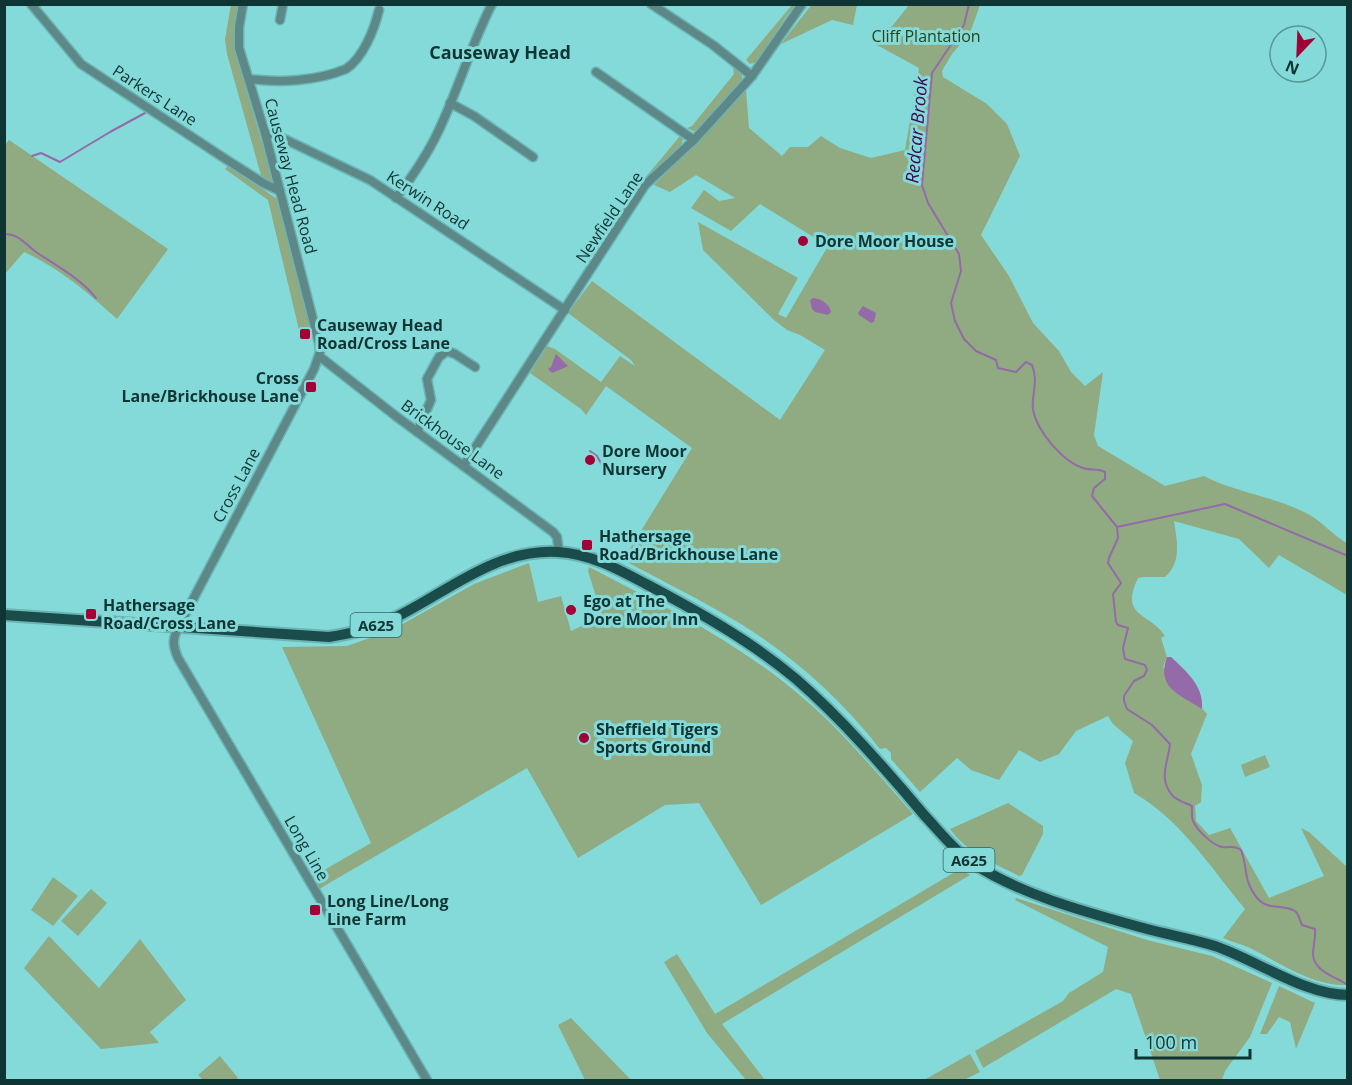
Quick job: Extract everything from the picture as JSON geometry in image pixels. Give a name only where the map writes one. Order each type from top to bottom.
[{"type":"main road","name":"A625","points":[[4,615],[309,637],[345,635],[387,621],[465,577],[497,563],[528,554],[559,552],[585,555],[612,566],[703,616],[779,666],[809,691],[863,744],[956,850],[984,870],[1013,884],[1089,912],[1216,947],[1312,988],[1347,995]]},
{"type":"street","name":"Parkers Lane","points":[[31,4],[81,64],[234,165],[271,188],[280,191]]},
{"type":"street","name":"Causeway Head Road","points":[[243,4],[238,39],[265,133],[319,343],[319,356]]},
{"type":"street","points":[[280,20],[283,4]]},
{"type":"street","points":[[396,198],[430,148],[492,4]]},
{"type":"street","points":[[651,4],[713,45],[752,76]]},
{"type":"street","name":"Newfield Lane","points":[[464,465],[645,185],[694,140],[752,76],[802,4]]},
{"type":"street","points":[[249,79],[295,80],[346,69],[352,64],[372,34],[379,10]]},
{"type":"street","points":[[596,72],[694,140]]},
{"type":"street","points":[[450,103],[474,116],[533,158]]},
{"type":"street","name":"Kerwin Road","points":[[265,133],[276,135],[348,168],[565,310]]},
{"type":"street","points":[[417,432],[431,400],[427,379],[439,357],[447,351],[475,367]]},
{"type":"street","name":"Brickhouse Lane","points":[[319,356],[417,432],[553,532],[557,537],[559,552]]},
{"type":"street","name":"Cross Lane","points":[[178,628],[319,356]]},
{"type":"street","name":"Long Line","points":[[178,628],[173,642],[178,658],[427,1080]]},
{"type":"green space","points":[[812,4],[857,5],[853,25],[832,20],[781,44]]},
{"type":"green space","points":[[231,5],[239,5],[236,55],[274,183],[272,184],[262,179],[227,54],[225,39]]},
{"type":"green space","points":[[792,5],[796,5],[757,62],[750,64],[746,60]]},
{"type":"green space","name":"Cliff Plantation","points":[[909,5],[980,5],[970,33],[952,54],[942,71],[943,77],[987,104],[1007,124],[1020,156],[981,235],[1009,276],[1033,323],[1059,351],[1071,372],[1085,386],[1103,372],[1094,435],[1098,446],[1165,486],[1204,476],[1230,487],[1282,503],[1311,516],[1347,543],[1347,595],[1279,555],[1269,568],[1239,539],[1174,521],[1177,551],[1174,565],[1165,577],[1138,578],[1132,601],[1134,608],[1159,628],[1165,636],[1161,638],[1167,657],[1163,667],[1207,714],[1191,754],[1202,785],[1201,802],[1195,806],[1196,821],[1209,835],[1230,828],[1269,898],[1324,876],[1301,828],[1309,832],[1347,867],[1347,985],[1335,985],[1310,978],[1250,948],[1223,938],[1245,909],[1181,831],[1151,804],[1134,793],[1125,763],[1133,741],[1113,724],[1108,716],[1076,731],[1059,754],[1040,762],[1019,750],[999,780],[971,770],[957,758],[920,792],[891,759],[891,753],[886,748],[880,749],[846,710],[789,657],[724,614],[623,560],[692,448],[606,386],[586,415],[581,409],[530,373],[547,346],[555,349],[601,382],[620,356],[635,366],[631,360],[568,313],[592,281],[780,420],[825,350],[787,330],[774,320],[703,250],[698,222],[798,278],[778,314],[786,318],[828,246],[760,204],[731,231],[691,208],[704,190],[719,201],[735,198],[696,175],[670,192],[654,185],[746,90],[749,128],[782,156],[790,147],[808,147],[821,136],[840,148],[871,158],[905,150],[919,68],[877,45]]},
{"type":"green space","points":[[733,67],[742,75],[742,79],[699,129],[693,131],[687,128],[692,126],[734,74]]},
{"type":"green space","points":[[680,136],[683,139],[681,146],[645,178]]},
{"type":"green space","points":[[9,140],[168,249],[117,319],[73,282],[24,252],[5,274],[4,146]]},
{"type":"green space","points":[[229,165],[277,199],[280,205],[311,331],[300,334],[268,200],[225,169]]},
{"type":"green space","name":"Sheffield Tigers Sports Ground","points":[[529,563],[538,602],[561,596],[571,631],[602,616],[588,571],[589,567],[722,639],[772,673],[812,706],[857,750],[913,814],[761,905],[699,803],[665,805],[578,858],[527,768],[319,889],[312,877],[371,843],[282,647],[347,646],[392,630],[474,584]]},
{"type":"green space","points":[[1265,755],[1270,767],[1245,777],[1241,765]]},
{"type":"green space","points":[[1008,803],[1043,826],[1043,834],[1022,875],[1019,876],[964,845],[950,829]]},
{"type":"green space","points":[[960,869],[970,875],[722,1024],[765,1080],[746,1080],[707,1033],[664,962],[677,954],[715,1014]]},
{"type":"green space","points":[[53,877],[78,896],[53,926],[31,910]]},
{"type":"green space","points":[[91,889],[107,903],[78,936],[61,921]]},
{"type":"green space","points":[[1016,898],[1147,940],[1212,956],[1272,983],[1250,1037],[1225,1071],[1222,1080],[1160,1080],[1131,994],[1116,989],[983,1068],[975,1051],[1063,1001],[1069,993],[1103,972],[1108,947],[1015,900]]},
{"type":"green space","points":[[49,936],[99,988],[140,939],[186,1000],[150,1032],[159,1043],[101,1049],[24,968]]},
{"type":"green space","points":[[1279,986],[1315,1003],[1296,1049],[1290,1022],[1279,1017],[1267,1034],[1260,1034]]},
{"type":"green space","points":[[571,1018],[631,1080],[585,1080],[558,1025]]},
{"type":"green space","points":[[970,1054],[980,1072],[964,1080],[924,1080]]},
{"type":"green space","points":[[220,1056],[238,1078],[235,1080],[203,1080],[198,1075]]},
{"type":"shaded area","points":[[813,298],[824,302],[831,312],[828,315],[815,312],[810,300]]},
{"type":"shaded area","points":[[863,306],[876,313],[874,322],[871,323],[859,315]]},
{"type":"shaded area","points":[[556,354],[568,366],[552,373],[548,369]]},
{"type":"shaded area","points":[[1167,657],[1171,657],[1193,680],[1200,693],[1202,709],[1178,694],[1167,683],[1164,668]]},
{"type":"waterway","name":"Redcar Brook","points":[[969,4],[964,25],[932,73],[922,185],[928,203],[959,254],[961,271],[951,303],[955,321],[964,339],[976,351],[996,360],[998,368],[1016,372],[1026,362],[1032,365],[1035,377],[1033,410],[1045,436],[1059,453],[1075,465],[1105,472],[1105,479],[1094,488],[1092,496],[1117,527],[1118,538],[1108,563],[1121,583],[1113,594],[1116,622],[1128,628],[1123,648],[1125,659],[1145,665],[1147,670],[1144,676],[1134,681],[1124,696],[1124,701],[1127,709],[1152,725],[1170,744],[1165,771],[1169,791],[1174,797],[1192,806],[1193,821],[1209,840],[1218,846],[1241,850],[1248,880],[1257,898],[1267,905],[1292,909],[1297,913],[1302,925],[1315,929],[1314,960],[1326,973],[1348,985]]},
{"type":"waterway","points":[[32,156],[41,153],[60,162],[145,113]]},
{"type":"waterway","points":[[4,234],[14,235],[22,240],[76,279],[96,298]]},
{"type":"waterway","points":[[590,451],[597,456],[602,465]]},
{"type":"waterway","points":[[1117,527],[1225,504],[1348,556]]},
{"type":"place","name":"Dore Moor House","points":[[803,241]]},
{"type":"place","name":"Causeway Head Road/Cross Lane","points":[[305,334]]},
{"type":"place","name":"Cross Lane/Brickhouse Lane","points":[[311,387]]},
{"type":"place","name":"Dore Moor Nursery","points":[[590,460]]},
{"type":"place","name":"Hathersage Road/Brickhouse Lane","points":[[587,545]]},
{"type":"place","name":"Ego at The Dore Moor Inn","points":[[571,610]]},
{"type":"place","name":"Hathersage Road/Cross Lane","points":[[91,614]]},
{"type":"place","name":"Sheffield Tigers Sports Ground","points":[[584,738]]},
{"type":"place","name":"Long Line/Long Line Farm","points":[[315,910]]},
{"type":"district","name":"Causeway Head","points":[[500,52]]}]
